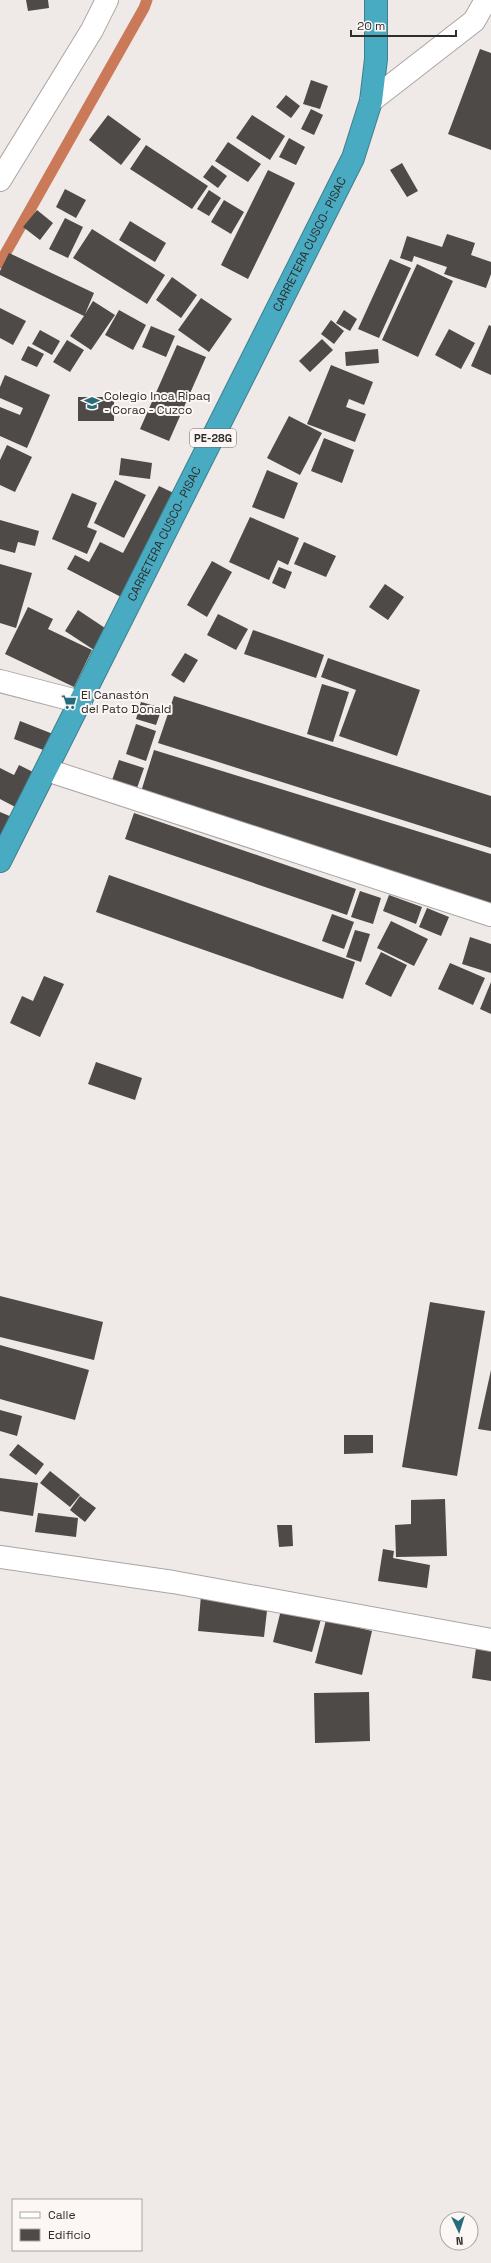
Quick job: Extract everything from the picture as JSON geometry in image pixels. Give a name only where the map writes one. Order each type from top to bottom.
[{"type":"highway","name":"CARRETERA CUSCO- PISAC","points":[[0,861],[354,158],[371,101],[376,59],[376,0]]},
{"type":"street","points":[[0,180],[92,30],[107,0]]},
{"type":"street","points":[[371,101],[474,21],[486,0]]},
{"type":"street","points":[[0,681],[81,702]]},
{"type":"street","points":[[46,770],[491,915]]},
{"type":"street","points":[[0,1557],[173,1582],[491,1640]]},
{"type":"building","points":[[26,0],[48,0],[49,8],[28,11]]},
{"type":"building","points":[[480,49],[491,53],[491,150],[448,134]]},
{"type":"building","points":[[311,80],[328,86],[320,109],[303,104]]},
{"type":"building","points":[[286,95],[300,106],[291,118],[276,107]]},
{"type":"building","points":[[311,109],[323,115],[314,135],[301,129]]},
{"type":"building","points":[[108,115],[141,139],[121,165],[89,140]]},
{"type":"building","points":[[252,115],[285,136],[270,160],[236,138]]},
{"type":"building","points":[[289,138],[305,147],[296,165],[279,157]]},
{"type":"building","points":[[228,142],[261,164],[248,182],[215,161]]},
{"type":"building","points":[[146,145],[208,186],[192,209],[130,169]]},
{"type":"building","points":[[402,163],[418,191],[407,197],[390,170]]},
{"type":"building","points":[[212,165],[227,176],[218,188],[203,177]]},
{"type":"building","points":[[268,170],[295,183],[248,279],[221,265]]},
{"type":"building","points":[[65,189],[86,200],[76,218],[56,207]]},
{"type":"building","points":[[209,190],[221,198],[209,216],[197,209]]},
{"type":"building","points":[[224,200],[244,212],[231,234],[211,222]]},
{"type":"building","points":[[37,210],[53,223],[40,240],[23,227]]},
{"type":"building","points":[[65,218],[83,227],[68,258],[49,249]]},
{"type":"building","points":[[130,221],[166,243],[155,262],[119,240]]},
{"type":"building","points":[[92,229],[165,275],[147,304],[73,258]]},
{"type":"building","points":[[447,234],[475,243],[471,255],[491,262],[491,274],[486,288],[444,274],[447,267],[414,256],[412,262],[400,258],[407,236],[442,247]]},
{"type":"building","points":[[9,253],[94,293],[85,314],[93,301],[115,315],[91,350],[70,336],[84,316],[0,275],[0,271]]},
{"type":"building","points":[[390,259],[411,268],[379,338],[358,329]]},
{"type":"building","points":[[417,264],[453,281],[418,357],[382,340]]},
{"type":"building","points":[[172,277],[197,295],[181,318],[156,300]]},
{"type":"building","points":[[201,298],[232,319],[209,352],[178,330]]},
{"type":"building","points":[[0,308],[26,321],[13,345],[0,338]]},
{"type":"building","points":[[119,310],[146,325],[133,350],[105,335]]},
{"type":"building","points":[[344,310],[357,319],[350,331],[336,323]]},
{"type":"building","points":[[331,320],[344,331],[334,344],[321,334]]},
{"type":"building","points":[[489,325],[491,326],[491,375],[471,366]]},
{"type":"building","points":[[151,326],[175,336],[166,357],[142,347]]},
{"type":"building","points":[[449,329],[475,343],[461,369],[435,355]]},
{"type":"building","points":[[40,330],[60,341],[52,355],[32,344]]},
{"type":"building","points":[[322,339],[333,350],[310,372],[299,361]]},
{"type":"building","points":[[67,340],[84,350],[70,372],[53,362]]},
{"type":"building","points":[[177,345],[206,357],[169,441],[140,429]]},
{"type":"building","points":[[28,346],[44,354],[37,367],[21,360]]},
{"type":"building","points":[[378,349],[379,363],[346,366],[345,352]]},
{"type":"building","points":[[331,365],[373,382],[364,405],[349,399],[346,407],[366,414],[355,442],[307,424]]},
{"type":"building","points":[[5,375],[50,395],[27,448],[0,436],[0,407],[20,415],[23,408],[0,398],[0,387]]},
{"type":"building","points":[[78,397],[114,397],[114,421],[78,421]]},
{"type":"building","points":[[289,416],[322,433],[300,475],[267,458]]},
{"type":"building","points":[[324,438],[354,450],[342,483],[311,471]]},
{"type":"building","points":[[7,445],[32,457],[15,492],[0,485],[0,460]]},
{"type":"building","points":[[121,458],[152,463],[150,479],[119,475]]},
{"type":"building","points":[[267,470],[298,483],[284,519],[252,507]]},
{"type":"building","points":[[115,480],[146,495],[124,538],[94,523]]},
{"type":"building","points":[[159,486],[180,496],[125,599],[67,569],[75,555],[89,562],[100,542],[123,553]]},
{"type":"building","points":[[72,493],[97,503],[87,527],[97,531],[87,554],[52,539]]},
{"type":"building","points":[[250,517],[299,538],[288,565],[278,560],[269,580],[229,562]]},
{"type":"building","points":[[0,520],[39,531],[35,546],[18,542],[15,553],[0,549]]},
{"type":"building","points":[[304,542],[336,556],[326,577],[294,564]]},
{"type":"building","points":[[212,561],[232,572],[207,617],[187,605]]},
{"type":"building","points":[[0,564],[32,573],[16,628],[0,623]]},
{"type":"building","points":[[279,567],[292,572],[285,589],[272,583]]},
{"type":"building","points":[[385,584],[404,597],[388,620],[369,607]]},
{"type":"building","points":[[28,607],[53,619],[48,629],[92,650],[74,687],[5,654]]},
{"type":"building","points":[[78,610],[108,630],[94,650],[65,631]]},
{"type":"building","points":[[218,614],[248,629],[236,650],[207,635]]},
{"type":"building","points":[[253,630],[324,655],[316,678],[244,654]]},
{"type":"building","points":[[185,653],[198,660],[184,683],[171,675]]},
{"type":"building","points":[[328,658],[420,690],[397,756],[339,736],[356,690],[321,677]]},
{"type":"building","points":[[322,684],[349,692],[333,742],[307,734]]},
{"type":"building","points":[[174,696],[491,796],[491,848],[158,743]]},
{"type":"building","points":[[141,702],[162,708],[156,725],[136,719]]},
{"type":"building","points":[[20,721],[53,734],[46,751],[14,739]]},
{"type":"building","points":[[136,724],[156,731],[146,761],[126,754]]},
{"type":"building","points":[[154,750],[491,854],[491,903],[140,795]]},
{"type":"building","points":[[119,760],[144,768],[135,794],[110,786]]},
{"type":"building","points":[[19,765],[41,776],[23,811],[0,799],[0,768],[14,775]]},
{"type":"building","points":[[0,812],[12,817],[0,842]]},
{"type":"building","points":[[134,813],[356,889],[347,915],[125,839]]},
{"type":"building","points":[[109,875],[355,962],[343,999],[96,912]]},
{"type":"building","points":[[360,891],[381,898],[373,924],[351,917]]},
{"type":"building","points":[[389,895],[422,907],[416,924],[383,911]]},
{"type":"building","points":[[427,908],[449,917],[441,936],[419,927]]},
{"type":"building","points":[[332,914],[354,922],[344,949],[322,941]]},
{"type":"building","points":[[391,921],[428,939],[414,966],[377,948]]},
{"type":"building","points":[[355,930],[370,934],[361,962],[346,957]]},
{"type":"building","points":[[470,937],[491,944],[491,973],[462,964]]},
{"type":"building","points":[[381,952],[407,965],[391,997],[365,984]]},
{"type":"building","points":[[450,963],[485,978],[473,1005],[438,989]]},
{"type":"building","points":[[44,976],[64,984],[40,1037],[10,1023],[22,996],[33,1001]]},
{"type":"building","points":[[491,982],[491,1014],[480,1009]]},
{"type":"building","points":[[96,1062],[142,1078],[135,1100],[88,1084]]},
{"type":"building","points":[[0,1296],[103,1322],[94,1360],[0,1337]]},
{"type":"building","points":[[430,1302],[485,1311],[457,1476],[402,1467]]},
{"type":"building","points":[[0,1345],[89,1370],[75,1420],[0,1399]]},
{"type":"building","points":[[491,1370],[491,1431],[478,1429]]},
{"type":"building","points":[[0,1410],[22,1416],[17,1436],[0,1431]]},
{"type":"building","points":[[344,1435],[373,1435],[373,1453],[344,1454]]},
{"type":"building","points":[[18,1444],[44,1464],[36,1475],[9,1455]]},
{"type":"building","points":[[50,1471],[80,1495],[70,1507],[40,1483]]},
{"type":"building","points":[[0,1478],[38,1483],[33,1516],[0,1511]]},
{"type":"building","points":[[80,1496],[96,1508],[85,1522],[70,1510]]},
{"type":"building","points":[[445,1499],[447,1556],[396,1557],[395,1525],[411,1524],[411,1500]]},
{"type":"building","points":[[38,1513],[78,1518],[76,1537],[35,1532]]},
{"type":"building","points":[[277,1525],[292,1525],[293,1546],[279,1547]]},
{"type":"building","points":[[383,1549],[394,1551],[393,1558],[430,1565],[427,1588],[378,1581]]},
{"type":"building","points":[[201,1595],[268,1602],[264,1637],[198,1631]]},
{"type":"building","points":[[281,1610],[321,1619],[312,1652],[273,1642]]},
{"type":"building","points":[[326,1620],[372,1631],[362,1675],[315,1663]]},
{"type":"building","points":[[476,1648],[491,1650],[491,1681],[472,1678]]},
{"type":"building","points":[[369,1692],[370,1741],[315,1743],[314,1693]]},
{"type":"waterway","points":[[0,263],[144,8],[147,0]]},
{"type":"place","name":"Colegio Inca Ripaq - Corao - Cuzco","points":[[92,403]]},
{"type":"place","name":"El Canastón del Pato Donald","points":[[69,702]]}]
